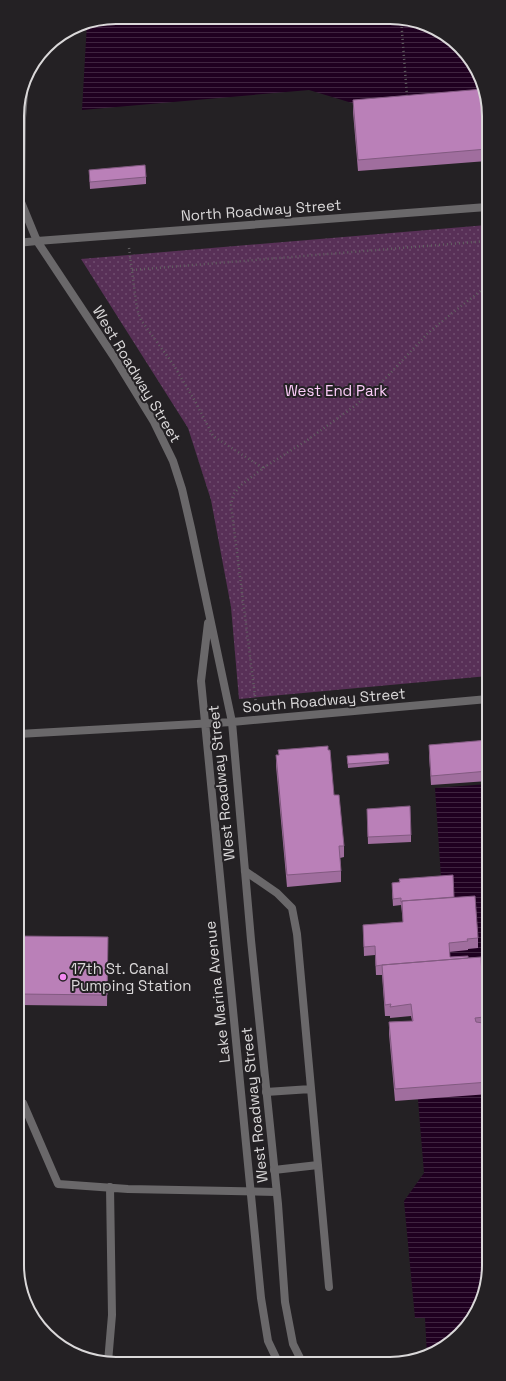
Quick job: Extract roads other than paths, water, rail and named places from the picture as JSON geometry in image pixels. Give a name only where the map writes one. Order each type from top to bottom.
[{"type":"street","name":"North Roadway Street","points":[[24,242],[482,207]]},
{"type":"street","name":"West Roadway Street","points":[[24,209],[37,240],[154,422],[173,461],[182,489],[232,722],[285,1302],[293,1344],[300,1357]]},
{"type":"street","name":"Lake Marina Avenue","points":[[209,617],[201,681],[261,1298],[268,1341],[276,1357]]},
{"type":"street","name":"South Roadway Street","points":[[24,734],[232,722],[482,700]]},
{"type":"street","points":[[245,871],[277,893],[292,908],[297,934],[329,1287]]},
{"type":"street","points":[[266,1092],[311,1089]]},
{"type":"street","points":[[24,1104],[58,1184],[251,1193],[276,1192]]},
{"type":"street","points":[[274,1170],[318,1165]]},
{"type":"street","points":[[108,1357],[112,1316],[110,1187]]},
{"type":"place","name":"17th St. Canal Pumping Station","points":[[63,977]]},
{"type":"park label","name":"West End Park","points":[[336,390]]}]
